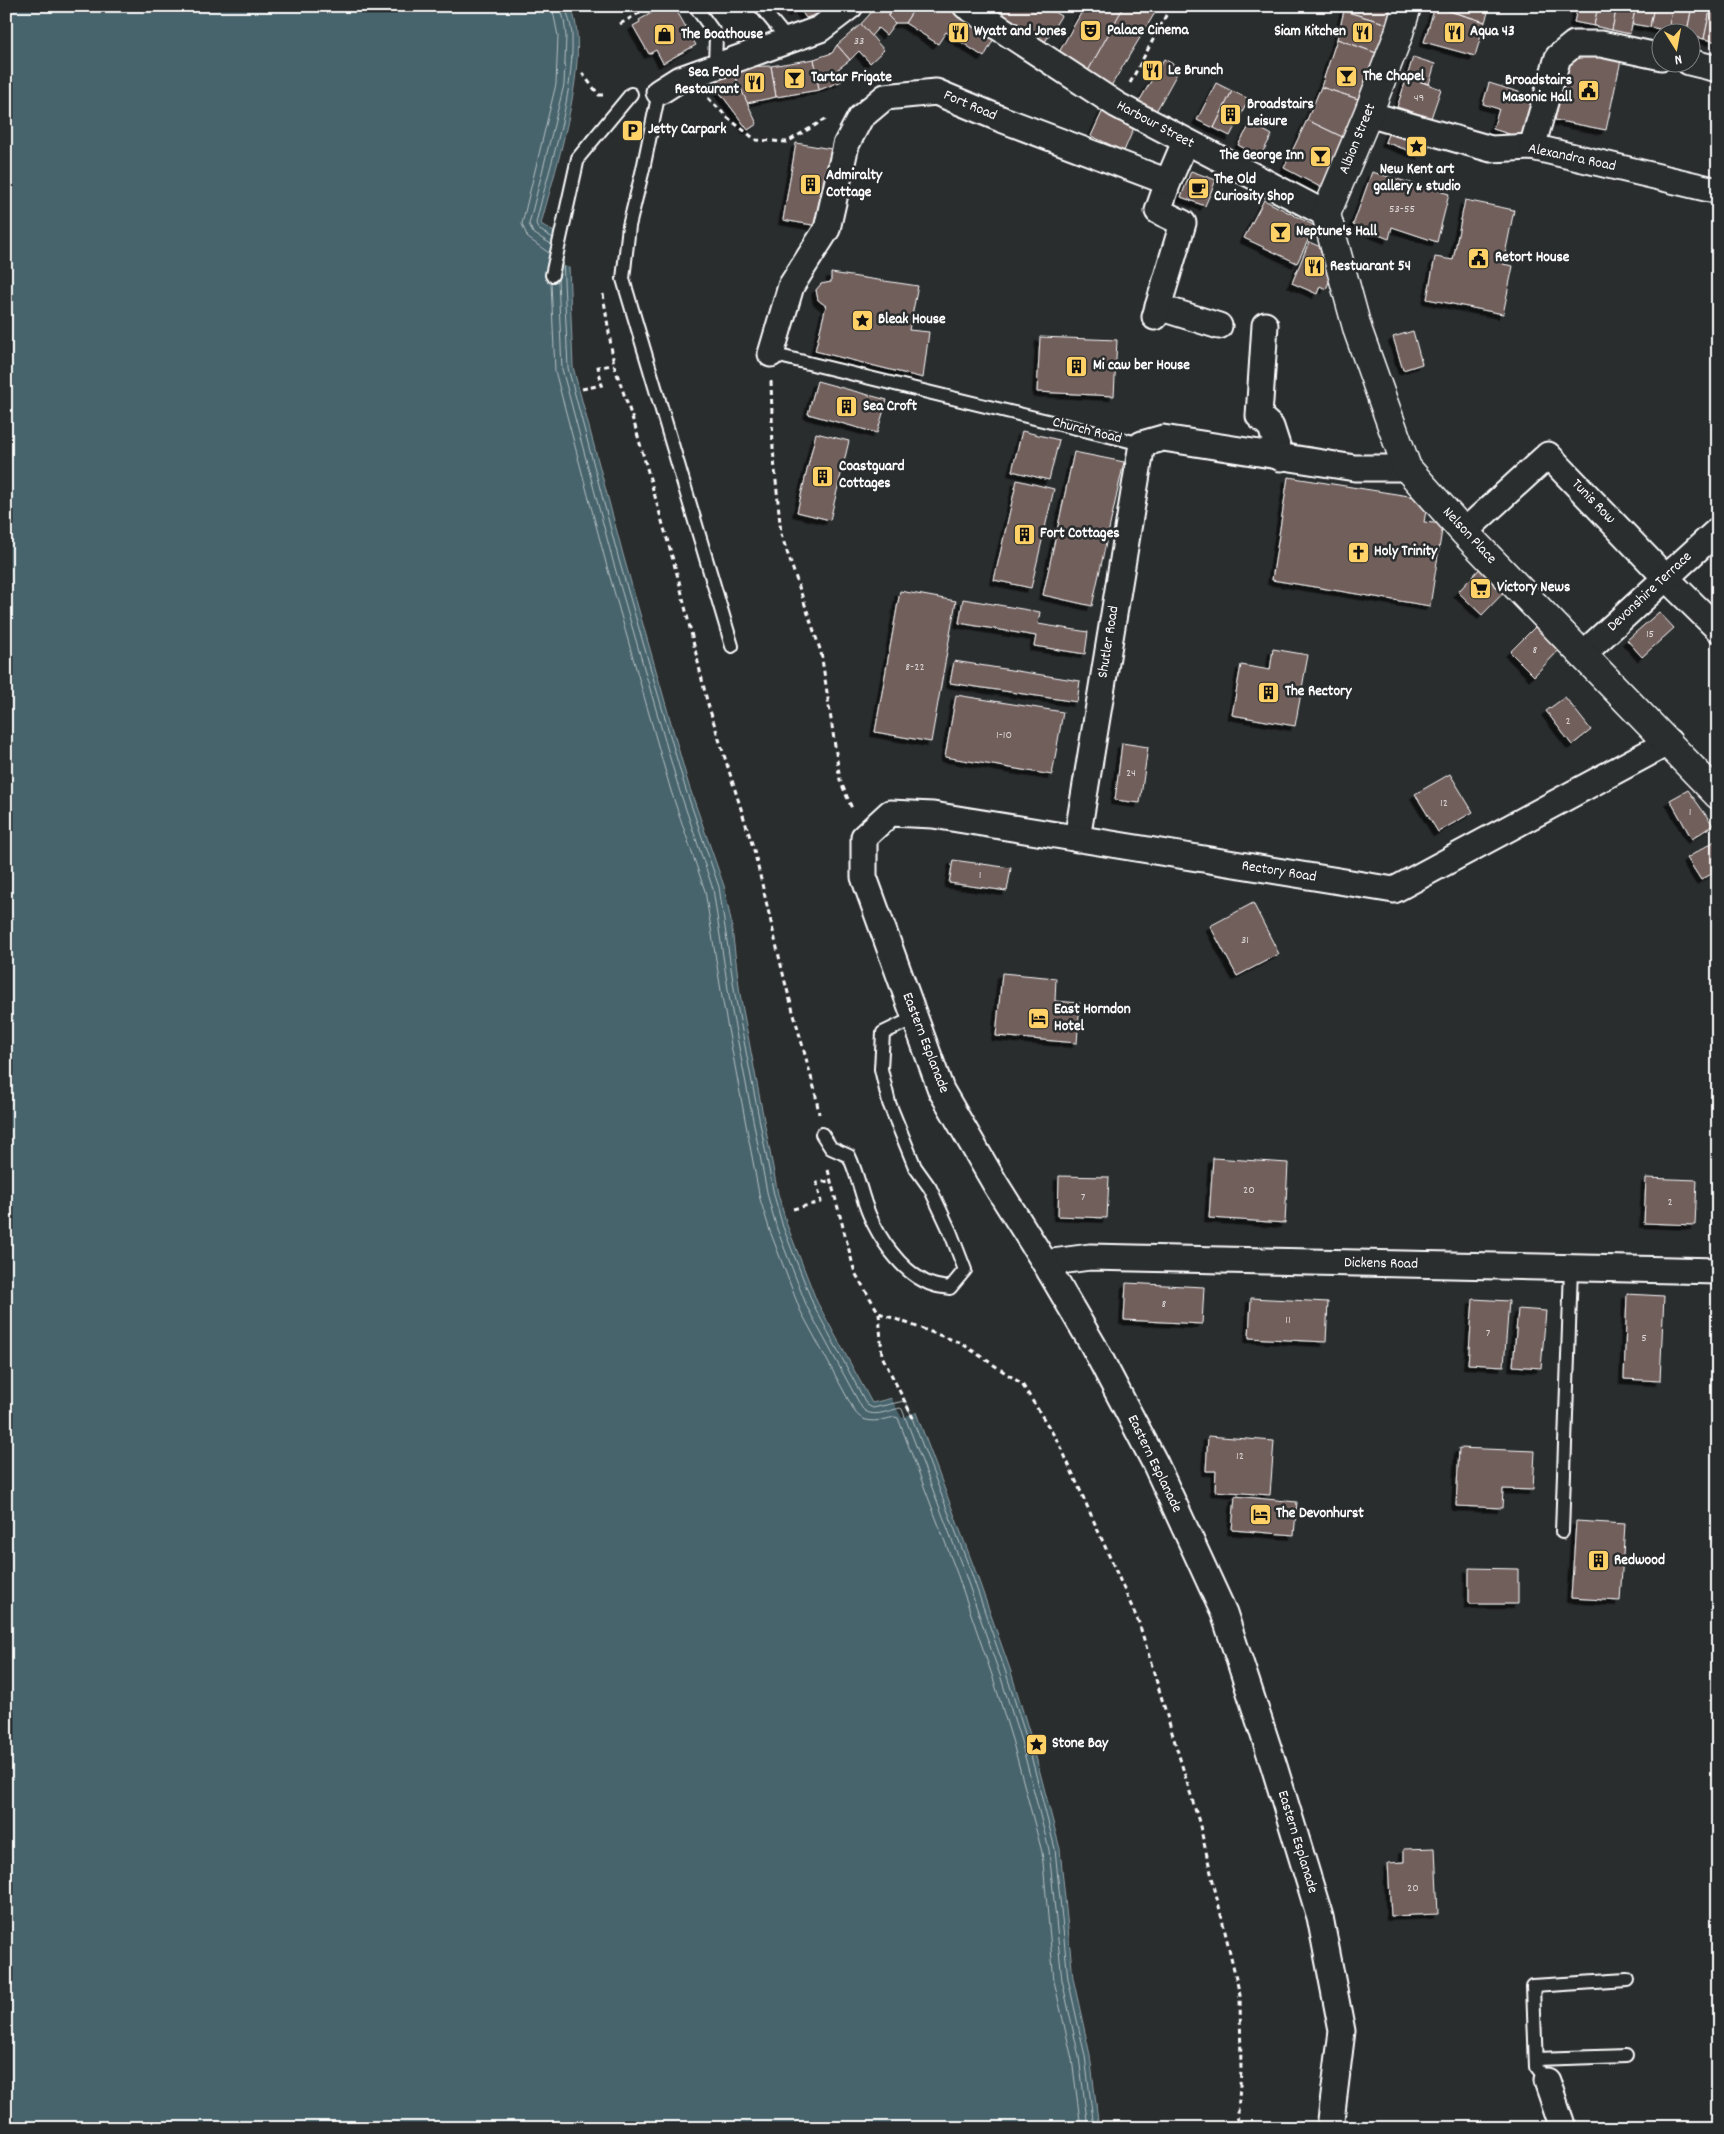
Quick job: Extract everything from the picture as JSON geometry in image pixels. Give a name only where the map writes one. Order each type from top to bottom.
[{"type":"main road","name":"Albion Street","points":[[1326,214],[1368,114],[1398,36],[1407,6]]},
{"type":"main road","name":"Nelson Place","points":[[1326,214],[1358,331],[1407,468],[1464,532],[1669,742],[1718,795]]},
{"type":"street","points":[[659,92],[678,80],[820,29],[850,6]]},
{"type":"street","name":"Harbour Street","points":[[966,6],[1117,105],[1326,214]]},
{"type":"street","points":[[1532,147],[1558,57],[1574,44],[1601,44],[1652,55]]},
{"type":"street","points":[[1702,65],[1718,69]]},
{"type":"street","name":"Fort Road","points":[[771,354],[791,286],[827,229],[846,145],[860,118],[885,97],[936,92],[1168,182]]},
{"type":"street","name":"Alexandra Road","points":[[1368,114],[1491,149],[1532,147],[1718,191]]},
{"type":"street","points":[[1185,142],[1158,211],[1183,223],[1157,312],[1219,326]]},
{"type":"street","points":[[1265,325],[1259,416],[1271,428],[1281,458]]},
{"type":"street","name":"Church Road","points":[[1142,444],[1163,438],[1281,458],[1355,468],[1407,468]]},
{"type":"street","name":"Shutler Road","points":[[1077,839],[1142,444]]},
{"type":"street","name":"Tunis Row","points":[[1464,532],[1548,455],[1665,578],[1718,629]]},
{"type":"street","name":"Devonshire Terrace","points":[[1583,654],[1718,530]]},
{"type":"street","name":"Rectory Road","points":[[864,837],[890,813],[933,815],[1394,890],[1669,742]]},
{"type":"street","name":"Eastern Esplanade","points":[[864,837],[864,877],[941,1090],[1093,1345],[1155,1463],[1224,1614],[1266,1739],[1320,1916],[1342,2031],[1330,2128]]},
{"type":"street","name":"Dickens Road","points":[[1045,1263],[1090,1257],[1718,1270]]},
{"type":"street","points":[[1542,2070],[1561,2122],[1561,2128]]},
{"type":"lane","points":[[695,6],[716,34],[715,66]]},
{"type":"lane","points":[[760,6],[788,40]]},
{"type":"lane","points":[[659,92],[643,169],[628,226],[623,279],[732,646]]},
{"type":"lane","points":[[552,275],[578,158],[631,94]]},
{"type":"lane","name":"Church Road","points":[[771,354],[1142,444]]},
{"type":"lane","points":[[822,1134],[831,1148],[849,1156],[856,1171],[869,1214],[896,1257],[909,1271],[923,1281],[950,1288],[965,1270],[950,1231],[930,1188],[915,1168],[889,1102],[881,1070],[883,1033],[914,1018]]},
{"type":"lane","points":[[1562,1532],[1571,1268]]},
{"type":"lane","points":[[1626,2056],[1542,2070],[1533,1986],[1627,1980]]},
{"type":"path","points":[[620,24],[651,6]]},
{"type":"path","points":[[1117,105],[1171,6]]},
{"type":"path","points":[[715,66],[700,90],[728,118],[756,140],[787,142],[830,116]]},
{"type":"path","points":[[582,72],[599,95]]},
{"type":"path","points":[[771,354],[773,450],[781,534],[821,652],[840,780],[864,837]]},
{"type":"path","points":[[582,389],[602,385],[598,367],[614,365]]},
{"type":"path","points":[[793,1209],[821,1202],[818,1183],[829,1180]]},
{"type":"path","points":[[879,1313],[882,1356],[915,1422]]},
{"type":"water","points":[[6,6],[570,6],[576,27],[575,82],[562,145],[541,224],[568,241],[573,367],[624,558],[689,786],[724,886],[731,921],[740,994],[778,1194],[787,1225],[817,1302],[872,1403],[909,1394],[1011,1672],[1031,1738],[1060,1849],[1073,1978],[1090,2055],[1099,2128],[6,2128]]},
{"type":"pier","points":[[555,231],[570,240],[571,268],[548,261]]},
{"type":"pier","points":[[909,1392],[918,1411],[902,1418],[890,1396]]},
{"type":"building","name":"The Boathouse","points":[[664,6],[674,6],[696,45],[663,63],[656,50],[649,54],[633,26],[640,22],[639,20]]},
{"type":"building","points":[[788,6],[832,6],[827,11],[806,18],[799,8],[793,13]]},
{"type":"building","points":[[877,6],[894,6],[888,16],[895,23],[886,35],[878,28],[871,36],[861,24]]},
{"type":"building","points":[[894,6],[916,6],[905,23],[895,23],[888,16]]},
{"type":"building","name":"Wyatt and Jones","points":[[916,6],[956,6],[998,31],[984,57],[946,32],[938,44],[905,23]]},
{"type":"building","points":[[974,6],[1043,6],[1061,16],[1040,50]]},
{"type":"building","name":"Palace Cinema","points":[[1085,6],[1124,7],[1088,71],[1058,54]]},
{"type":"building","points":[[1124,6],[1159,6],[1111,86],[1088,71]]},
{"type":"building","points":[[1345,6],[1393,6],[1388,24],[1344,11]]},
{"type":"building","points":[[1435,6],[1490,6],[1485,22]]},
{"type":"building","points":[[1578,6],[1598,6],[1594,26],[1574,22]]},
{"type":"building","points":[[1598,6],[1617,6],[1612,30],[1594,26]]},
{"type":"building","points":[[1617,6],[1636,6],[1630,34],[1612,30]]},
{"type":"building","points":[[1636,6],[1654,6],[1650,27],[1632,24]]},
{"type":"building","points":[[1654,6],[1673,6],[1670,22],[1652,22],[1652,27],[1650,27]]},
{"type":"building","points":[[1673,6],[1692,6],[1689,22],[1670,22]]},
{"type":"building","points":[[1692,6],[1711,6],[1704,39],[1702,38],[1702,22],[1689,22]]},
{"type":"building","points":[[1711,6],[1718,6],[1718,42],[1704,39]]},
{"type":"building","name":"Aqua 43","points":[[1435,7],[1485,22],[1475,56],[1424,42]]},
{"type":"building","name":"Siam Kitchen","points":[[1344,11],[1388,24],[1379,54],[1337,39]]},
{"type":"building","points":[[861,24],[884,50],[870,63],[859,51],[850,60],[837,45]]},
{"type":"building","name":"The Chapel","points":[[1337,39],[1379,54],[1361,100],[1321,87]]},
{"type":"building","points":[[837,45],[850,60],[838,69],[842,81],[819,90],[814,59],[832,53]]},
{"type":"building","name":"Broadstairs Masonic Hall","points":[[1587,52],[1621,60],[1606,130],[1555,120],[1568,60]]},
{"type":"building","points":[[1413,57],[1435,64],[1429,84],[1407,77]]},
{"type":"building","name":"Tartar Frigate","points":[[814,59],[819,90],[776,97],[771,66]]},
{"type":"building","points":[[1164,59],[1180,68],[1154,115],[1137,105]]},
{"type":"building","name":"Sea Food Restaurant","points":[[771,66],[776,97],[747,103],[731,67]]},
{"type":"building","points":[[731,67],[757,124],[748,130],[711,81]]},
{"type":"building","points":[[1407,77],[1441,89],[1431,118],[1397,107]]},
{"type":"building","points":[[1216,83],[1232,91],[1214,128],[1197,120]]},
{"type":"building","points":[[1489,83],[1535,97],[1522,138],[1493,129],[1499,109],[1483,104]]},
{"type":"building","points":[[1321,87],[1361,100],[1355,143],[1307,120]]},
{"type":"building","name":"Broadstairs Leisure","points":[[1232,91],[1249,99],[1230,136],[1214,128]]},
{"type":"building","points":[[1104,108],[1136,123],[1124,151],[1091,136]]},
{"type":"building","name":"The George Inn","points":[[1307,120],[1355,143],[1324,189],[1284,168]]},
{"type":"building","points":[[1251,123],[1272,135],[1260,157],[1238,145]]},
{"type":"building","points":[[1390,129],[1426,142],[1421,155],[1385,142]]},
{"type":"building","name":"Admiralty Cottage","points":[[796,143],[837,150],[824,227],[783,220]]},
{"type":"building","name":"The Old Curiosity Shop","points":[[1191,171],[1216,180],[1205,206],[1181,197]]},
{"type":"building","points":[[1372,172],[1449,194],[1437,242],[1392,227],[1389,239],[1353,225]]},
{"type":"building","name":"Neptune's Hall","points":[[1264,200],[1315,226],[1297,263],[1244,238]]},
{"type":"building","name":"Retort House","points":[[1465,200],[1514,210],[1503,264],[1513,266],[1503,314],[1427,299],[1435,257],[1453,260]]},
{"type":"building","name":"Restuarant 54","points":[[1309,242],[1332,252],[1335,268],[1326,289],[1320,286],[1317,294],[1292,283]]},
{"type":"building","points":[[831,273],[918,286],[909,330],[929,332],[923,378],[815,351],[826,306],[818,300],[816,290],[821,284],[831,282]]},
{"type":"building","points":[[1413,331],[1422,364],[1403,370],[1393,337]]},
{"type":"building","name":"Mi caw ber House","points":[[1040,337],[1117,340],[1114,396],[1037,392]]},
{"type":"building","name":"Sea Croft","points":[[817,381],[887,400],[877,433],[808,414]]},
{"type":"building","points":[[1022,431],[1059,440],[1049,480],[1012,471]]},
{"type":"building","name":"Coastguard Cottages","points":[[816,433],[849,441],[830,520],[797,512]]},
{"type":"building","points":[[1074,452],[1124,462],[1092,606],[1043,595]]},
{"type":"building","name":"Holy Trinity","points":[[1288,477],[1428,499],[1424,522],[1443,524],[1430,606],[1272,580]]},
{"type":"building","name":"Fort Cottages","points":[[1017,480],[1054,489],[1031,588],[994,580]]},
{"type":"building","points":[[1485,563],[1510,586],[1482,615],[1458,592]]},
{"type":"building","points":[[900,591],[956,601],[931,742],[875,732]]},
{"type":"building","points":[[963,599],[1040,612],[1038,624],[1088,632],[1085,654],[1034,646],[1036,636],[959,623]]},
{"type":"building","points":[[1659,612],[1674,628],[1642,657],[1627,640]]},
{"type":"building","points":[[1537,625],[1561,648],[1534,676],[1510,652]]},
{"type":"building","name":"The Rectory","points":[[1273,649],[1308,655],[1295,726],[1232,715],[1241,665],[1270,670]]},
{"type":"building","points":[[954,661],[1080,681],[1077,702],[950,683]]},
{"type":"building","points":[[956,695],[1063,712],[1052,775],[945,757]]},
{"type":"building","points":[[1565,697],[1591,730],[1572,745],[1546,711]]},
{"type":"building","points":[[1122,743],[1148,747],[1140,803],[1115,800]]},
{"type":"building","points":[[1450,774],[1473,812],[1438,832],[1415,794]]},
{"type":"building","points":[[1688,790],[1713,825],[1692,839],[1670,800]]},
{"type":"building","points":[[1718,839],[1718,870],[1701,880],[1687,858]]},
{"type":"building","points":[[953,860],[1011,868],[1007,891],[949,883]]},
{"type":"building","points":[[1253,903],[1279,954],[1237,976],[1210,926]]},
{"type":"building","name":"East Horndon Hotel","points":[[1002,973],[1056,978],[1055,1001],[1080,1003],[1077,1043],[996,1036]]},
{"type":"building","points":[[1213,1158],[1288,1163],[1285,1223],[1209,1218]]},
{"type":"building","points":[[1059,1176],[1109,1177],[1107,1218],[1058,1216]]},
{"type":"building","points":[[1646,1178],[1697,1180],[1695,1225],[1644,1223]]},
{"type":"building","points":[[1126,1283],[1204,1287],[1202,1324],[1124,1320]]},
{"type":"building","points":[[1627,1294],[1664,1296],[1660,1381],[1624,1379]]},
{"type":"building","points":[[1251,1298],[1328,1302],[1326,1342],[1249,1338]]},
{"type":"building","points":[[1473,1299],[1509,1301],[1504,1366],[1468,1364]]},
{"type":"building","points":[[1518,1309],[1546,1311],[1541,1368],[1513,1366]]},
{"type":"building","points":[[1208,1436],[1274,1441],[1270,1495],[1215,1491],[1216,1471],[1206,1471]]},
{"type":"building","points":[[1459,1448],[1535,1451],[1533,1490],[1503,1489],[1502,1508],[1456,1506]]},
{"type":"building","points":[[1235,1496],[1297,1502],[1294,1535],[1232,1530]]},
{"type":"building","name":"Redwood","points":[[1576,1521],[1625,1524],[1620,1601],[1571,1598]]},
{"type":"building","points":[[1469,1568],[1518,1569],[1518,1604],[1469,1604]]},
{"type":"building","points":[[1435,1848],[1438,1914],[1391,1916],[1388,1863],[1404,1862],[1404,1849]]},
{"type":"place","name":"Palace Cinema","points":[[1091,31]]},
{"type":"place","name":"Wyatt and Jones","points":[[958,32]]},
{"type":"place","name":"Siam Kitchen","points":[[1362,32]]},
{"type":"place","name":"Aqua 43","points":[[1454,32]]},
{"type":"place","name":"The Boathouse","points":[[665,35]]},
{"type":"place","name":"Le Brunch","points":[[1152,71]]},
{"type":"place","name":"The Chapel","points":[[1347,77]]},
{"type":"place","name":"Tartar Frigate","points":[[795,78]]},
{"type":"place","name":"Sea Food Restaurant","points":[[755,82]]},
{"type":"place","name":"Broadstairs Masonic Hall","points":[[1588,90]]},
{"type":"place","name":"Broadstairs Leisure","points":[[1231,114]]},
{"type":"place","name":"Jetty Carpark","points":[[632,130]]},
{"type":"place","name":"New Kent art gallery & studio","points":[[1417,147]]},
{"type":"place","name":"The George Inn","points":[[1320,156]]},
{"type":"place","name":"Admiralty Cottage","points":[[810,185]]},
{"type":"place","name":"The Old Curiosity Shop","points":[[1198,189]]},
{"type":"place","name":"Neptune's Hall","points":[[1280,232]]},
{"type":"place","name":"Retort House","points":[[1479,258]]},
{"type":"place","name":"Restuarant 54","points":[[1314,267]]},
{"type":"place","name":"Bleak House","points":[[862,320]]},
{"type":"place","name":"Mi caw ber House","points":[[1077,366]]},
{"type":"place","name":"Sea Croft","points":[[847,407]]},
{"type":"place","name":"Coastguard Cottages","points":[[823,476]]},
{"type":"place","name":"Fort Cottages","points":[[1024,534]]},
{"type":"place","name":"Holy Trinity","points":[[1358,552]]},
{"type":"place","name":"Victory News","points":[[1481,588]]},
{"type":"place","name":"The Rectory","points":[[1269,692]]},
{"type":"place","name":"East Horndon Hotel","points":[[1038,1019]]},
{"type":"place","name":"The Devonhurst","points":[[1260,1514]]},
{"type":"place","name":"Redwood","points":[[1598,1561]]},
{"type":"place","name":"Stone Bay","points":[[1036,1744]]}]
